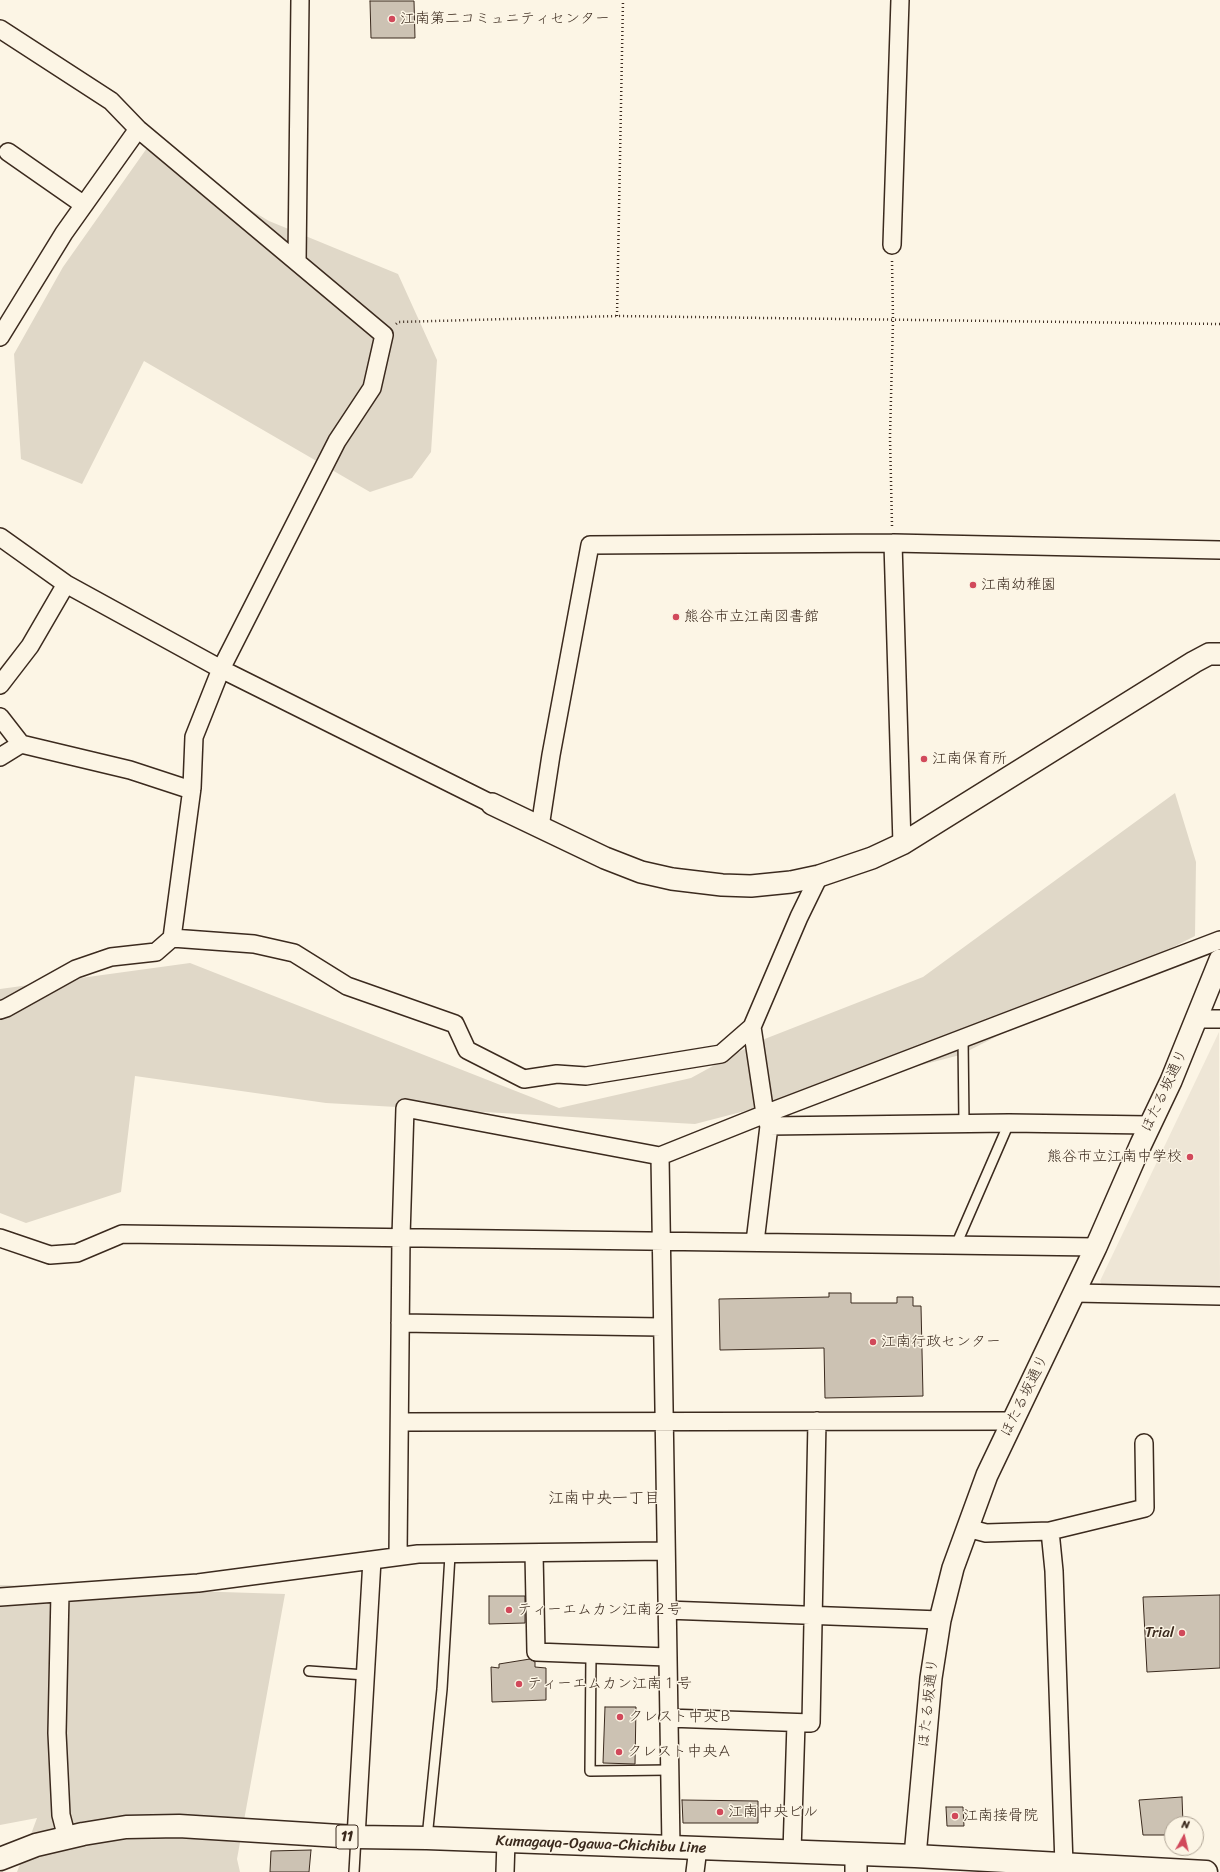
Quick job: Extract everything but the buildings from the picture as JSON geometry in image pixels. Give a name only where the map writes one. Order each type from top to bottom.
[{"type":"main road","name":"Kumagaya-Ogawa-Chichibu Line","points":[[0,1860],[36,1845],[67,1838],[126,1827],[179,1826],[356,1838],[427,1838],[792,1852],[856,1863],[915,1856],[1069,1867],[1206,1872]]},
{"type":"street","points":[[297,262],[300,0]]},
{"type":"street","points":[[892,246],[900,0]]},
{"type":"street","points":[[0,1010],[76,969],[111,957],[156,952],[172,938],[192,788],[194,737],[221,669],[337,441],[372,388],[384,335],[138,129],[111,101],[1,33]]},
{"type":"street","points":[[0,338],[64,233],[138,129]]},
{"type":"street","points":[[8,152],[84,205]]},
{"type":"street","points":[[0,537],[66,584],[221,669],[604,858],[641,872],[672,879],[722,885],[751,886],[791,882],[820,876],[872,858],[902,844],[1194,662],[1209,654],[1220,654]]},
{"type":"street","points":[[540,827],[590,545],[892,543],[1220,550]]},
{"type":"street","points":[[892,543],[902,844]]},
{"type":"street","points":[[0,685],[30,646],[66,584]]},
{"type":"street","points":[[0,717],[21,744],[130,770],[191,790],[192,788]]},
{"type":"street","points":[[0,756],[21,744]]},
{"type":"street","points":[[172,938],[254,944],[294,953],[347,986],[455,1024],[467,1050],[524,1079],[557,1074],[586,1076],[721,1054],[752,1027],[799,917],[820,876]]},
{"type":"street","points":[[398,1556],[401,1237],[405,1108],[660,1156],[767,1120],[963,1038],[1220,940]]},
{"type":"street","name":"ほたる坂通り","points":[[915,1856],[931,1678],[940,1620],[952,1568],[987,1475],[1096,1247],[1197,1019],[1220,960]]},
{"type":"street","points":[[1197,1019],[1220,1019]]},
{"type":"street","points":[[752,1027],[767,1120],[755,1242]]},
{"type":"street","points":[[767,1120],[964,1124],[1010,1123],[1150,1125]]},
{"type":"street","points":[[660,1156],[661,1327],[670,1847]]},
{"type":"street","points":[[0,1238],[50,1255],[77,1254],[122,1234],[1096,1247]]},
{"type":"street","points":[[1075,1293],[1220,1296]]},
{"type":"street","points":[[400,1322],[661,1327]]},
{"type":"street","points":[[668,1718],[811,1724],[817,1421]]},
{"type":"street","points":[[400,1422],[1012,1421]]},
{"type":"street","points":[[967,1528],[986,1532],[1050,1531],[1145,1508],[1144,1443]]},
{"type":"street","points":[[1050,1531],[1054,1571],[1069,1867]]},
{"type":"street","points":[[0,1598],[198,1583],[418,1554],[450,1555],[665,1551]]},
{"type":"street","points":[[534,1553],[536,1652],[667,1657]]},
{"type":"street","points":[[356,1838],[372,1560]]},
{"type":"street","points":[[60,1593],[57,1733],[61,1815],[67,1838]]},
{"type":"street","points":[[666,1610],[940,1620]]},
{"type":"street","points":[[792,1852],[796,1723]]},
{"type":"street","points":[[505,1872],[506,1841]]},
{"type":"street","points":[[695,1872],[698,1848]]},
{"type":"lane","points":[[963,1038],[964,1124]]},
{"type":"lane","points":[[956,1245],[1010,1123]]},
{"type":"lane","points":[[427,1838],[442,1689],[450,1555]]},
{"type":"lane","points":[[591,1654],[590,1771],[669,1770]]},
{"type":"lane","points":[[309,1671],[365,1676]]},
{"type":"lane","points":[[354,1872],[356,1838]]},
{"type":"path","points":[[617,316],[623,0]]},
{"type":"path","points":[[892,246],[893,320],[890,437],[892,543]]},
{"type":"path","points":[[384,335],[398,322],[617,316],[1220,324]]},
{"type":"shaded area","points":[[147,148],[269,221],[398,274],[437,360],[431,452],[412,478],[370,492],[144,361],[82,484],[21,459],[14,354],[63,267]]},
{"type":"shaded area","points":[[1175,793],[1196,862],[1195,936],[960,1055],[695,1124],[326,1103],[135,1076],[121,1192],[26,1223],[0,1213],[0,989],[190,963],[559,1108],[691,1078],[757,1042],[923,977]]},
{"type":"shaded area","name":"熊谷市立江南中学校","points":[[1219,1032],[1220,1290],[1104,1289],[1100,1281]]},
{"type":"shaded area","points":[[0,1585],[285,1594],[237,1859],[240,1872],[17,1872],[37,1818],[0,1825]]},
{"type":"place","name":"江南第二コミュニティセンター","points":[[392,19]]},
{"type":"place","name":"江南幼稚園","points":[[973,585]]},
{"type":"place","name":"熊谷市立江南図書館","points":[[676,617]]},
{"type":"place","name":"江南保育所","points":[[924,759]]},
{"type":"place","name":"熊谷市立江南中学校","points":[[1190,1157]]},
{"type":"place","name":"江南行政センター","points":[[873,1342]]},
{"type":"place","name":"ティーエムカン江南２号","points":[[509,1610]]},
{"type":"place","name":"Trial","points":[[1182,1633]]},
{"type":"place","name":"ティーエムカン江南１号","points":[[519,1684]]},
{"type":"place","name":"クレスト中央Ｂ","points":[[620,1717]]},
{"type":"place","name":"クレスト中央Ａ","points":[[619,1752]]},
{"type":"place","name":"江南中央ビル","points":[[720,1812]]},
{"type":"place","name":"江南接骨院","points":[[955,1816]]},
{"type":"district","name":"江南中央一丁目","points":[[604,1499]]}]
